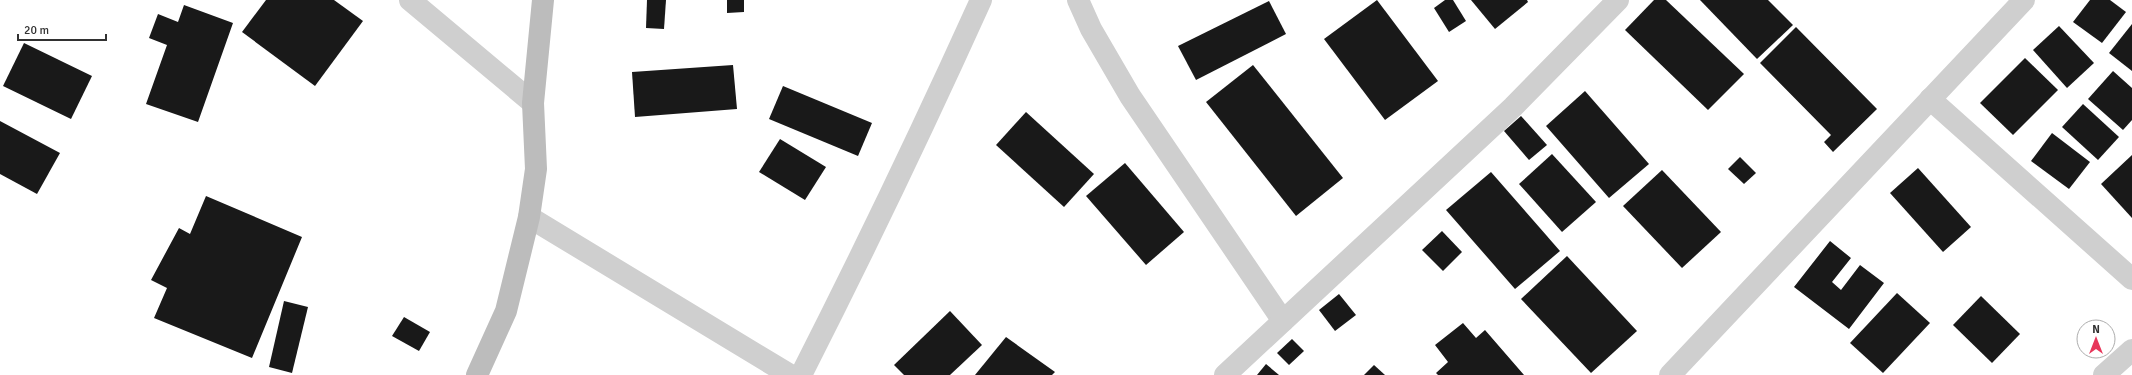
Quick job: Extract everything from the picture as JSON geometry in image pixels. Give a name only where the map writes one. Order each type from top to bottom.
[{"type":"street","points":[[410,0],[533,103]]},
{"type":"street","points":[[477,375],[506,311],[529,217],[536,169],[533,103],[543,0]]},
{"type":"street","points":[[801,375],[858,263],[923,128],[981,0]]},
{"type":"street","points":[[1078,0],[1092,29],[1130,96],[1283,321]]},
{"type":"street","points":[[1225,375],[1513,107],[1618,0]]},
{"type":"street","points":[[1670,375],[2024,0]]},
{"type":"street","points":[[1930,99],[2132,279]]},
{"type":"street","points":[[529,217],[790,375]]},
{"type":"street","points":[[2104,375],[2132,350]]},
{"type":"building","points":[[266,0],[334,0],[363,21],[315,86],[242,32]]},
{"type":"building","points":[[647,0],[666,0],[664,29],[646,28]]},
{"type":"building","points":[[727,0],[744,0],[744,12],[727,13]]},
{"type":"building","points":[[1377,0],[1438,81],[1385,120],[1324,39]]},
{"type":"building","points":[[1445,0],[1453,0],[1466,21],[1449,32],[1434,8]]},
{"type":"building","points":[[1471,0],[1527,0],[1528,2],[1495,29]]},
{"type":"building","points":[[1654,0],[1666,0],[1744,74],[1708,110],[1625,30]]},
{"type":"building","points":[[1700,0],[1768,0],[1793,25],[1757,59]]},
{"type":"building","points":[[2090,0],[2110,0],[2126,12],[2102,43],[2073,22]]},
{"type":"building","points":[[1269,1],[1286,34],[1196,80],[1178,46]]},
{"type":"building","points":[[184,5],[233,23],[198,122],[146,104],[167,45],[149,38],[158,14],[178,22]]},
{"type":"building","points":[[2132,24],[2132,71],[2109,53]]},
{"type":"building","points":[[2059,26],[2094,63],[2067,88],[2033,50]]},
{"type":"building","points":[[1796,27],[1877,109],[1833,152],[1824,142],[1831,135],[1760,63]]},
{"type":"building","points":[[24,43],[92,76],[71,119],[3,86]]},
{"type":"building","points":[[2025,58],[2058,90],[2013,135],[1980,103]]},
{"type":"building","points":[[733,65],[737,109],[635,117],[632,72]]},
{"type":"building","points":[[1253,65],[1343,178],[1296,216],[1206,102]]},
{"type":"building","points":[[2113,71],[2132,88],[2132,120],[2123,130],[2088,99]]},
{"type":"building","points":[[783,86],[872,123],[858,156],[769,119]]},
{"type":"building","points":[[1585,91],[1649,164],[1609,198],[1546,126]]},
{"type":"building","points":[[2083,104],[2119,137],[2098,160],[2062,127]]},
{"type":"building","points":[[1026,112],[1094,174],[1064,207],[996,145]]},
{"type":"building","points":[[1521,116],[1547,145],[1529,160],[1504,131]]},
{"type":"building","points":[[0,121],[60,153],[37,194],[0,174]]},
{"type":"building","points":[[2052,133],[2090,162],[2069,189],[2031,161]]},
{"type":"building","points":[[780,139],[826,167],[805,200],[759,172]]},
{"type":"building","points":[[1552,154],[1596,202],[1562,232],[1519,184]]},
{"type":"building","points":[[2132,155],[2132,218],[2101,184]]},
{"type":"building","points":[[1740,157],[1756,173],[1744,184],[1728,169]]},
{"type":"building","points":[[1125,163],[1184,232],[1146,265],[1086,196]]},
{"type":"building","points":[[1918,168],[1971,227],[1943,252],[1890,193]]},
{"type":"building","points":[[1662,170],[1721,232],[1682,268],[1623,206]]},
{"type":"building","points":[[1491,172],[1560,251],[1515,289],[1446,210]]},
{"type":"building","points":[[206,196],[302,237],[252,358],[154,318],[167,288],[151,280],[179,228],[190,234]]},
{"type":"building","points":[[1442,231],[1462,252],[1443,271],[1422,250]]},
{"type":"building","points":[[1830,241],[1851,258],[1832,282],[1841,290],[1860,265],[1884,283],[1849,329],[1794,287]]},
{"type":"building","points":[[1567,256],[1637,331],[1591,373],[1521,299]]},
{"type":"building","points":[[1897,293],[1930,323],[1883,373],[1850,343]]},
{"type":"building","points":[[1339,294],[1356,315],[1335,331],[1319,310]]},
{"type":"building","points":[[1981,296],[2020,334],[1992,363],[1953,325]]},
{"type":"building","points":[[284,301],[308,307],[292,373],[269,367]]},
{"type":"building","points":[[950,311],[982,345],[950,375],[904,375],[894,365]]},
{"type":"building","points":[[404,317],[430,332],[419,351],[392,336]]},
{"type":"building","points":[[1463,323],[1476,338],[1485,330],[1524,375],[1438,375],[1436,373],[1448,362],[1435,345]]},
{"type":"building","points":[[1006,337],[1055,372],[1052,375],[975,375]]},
{"type":"building","points":[[1292,339],[1304,351],[1289,365],[1277,353]]},
{"type":"building","points":[[1266,364],[1279,375],[1257,375]]},
{"type":"building","points":[[1374,365],[1385,375],[1364,375]]}]
